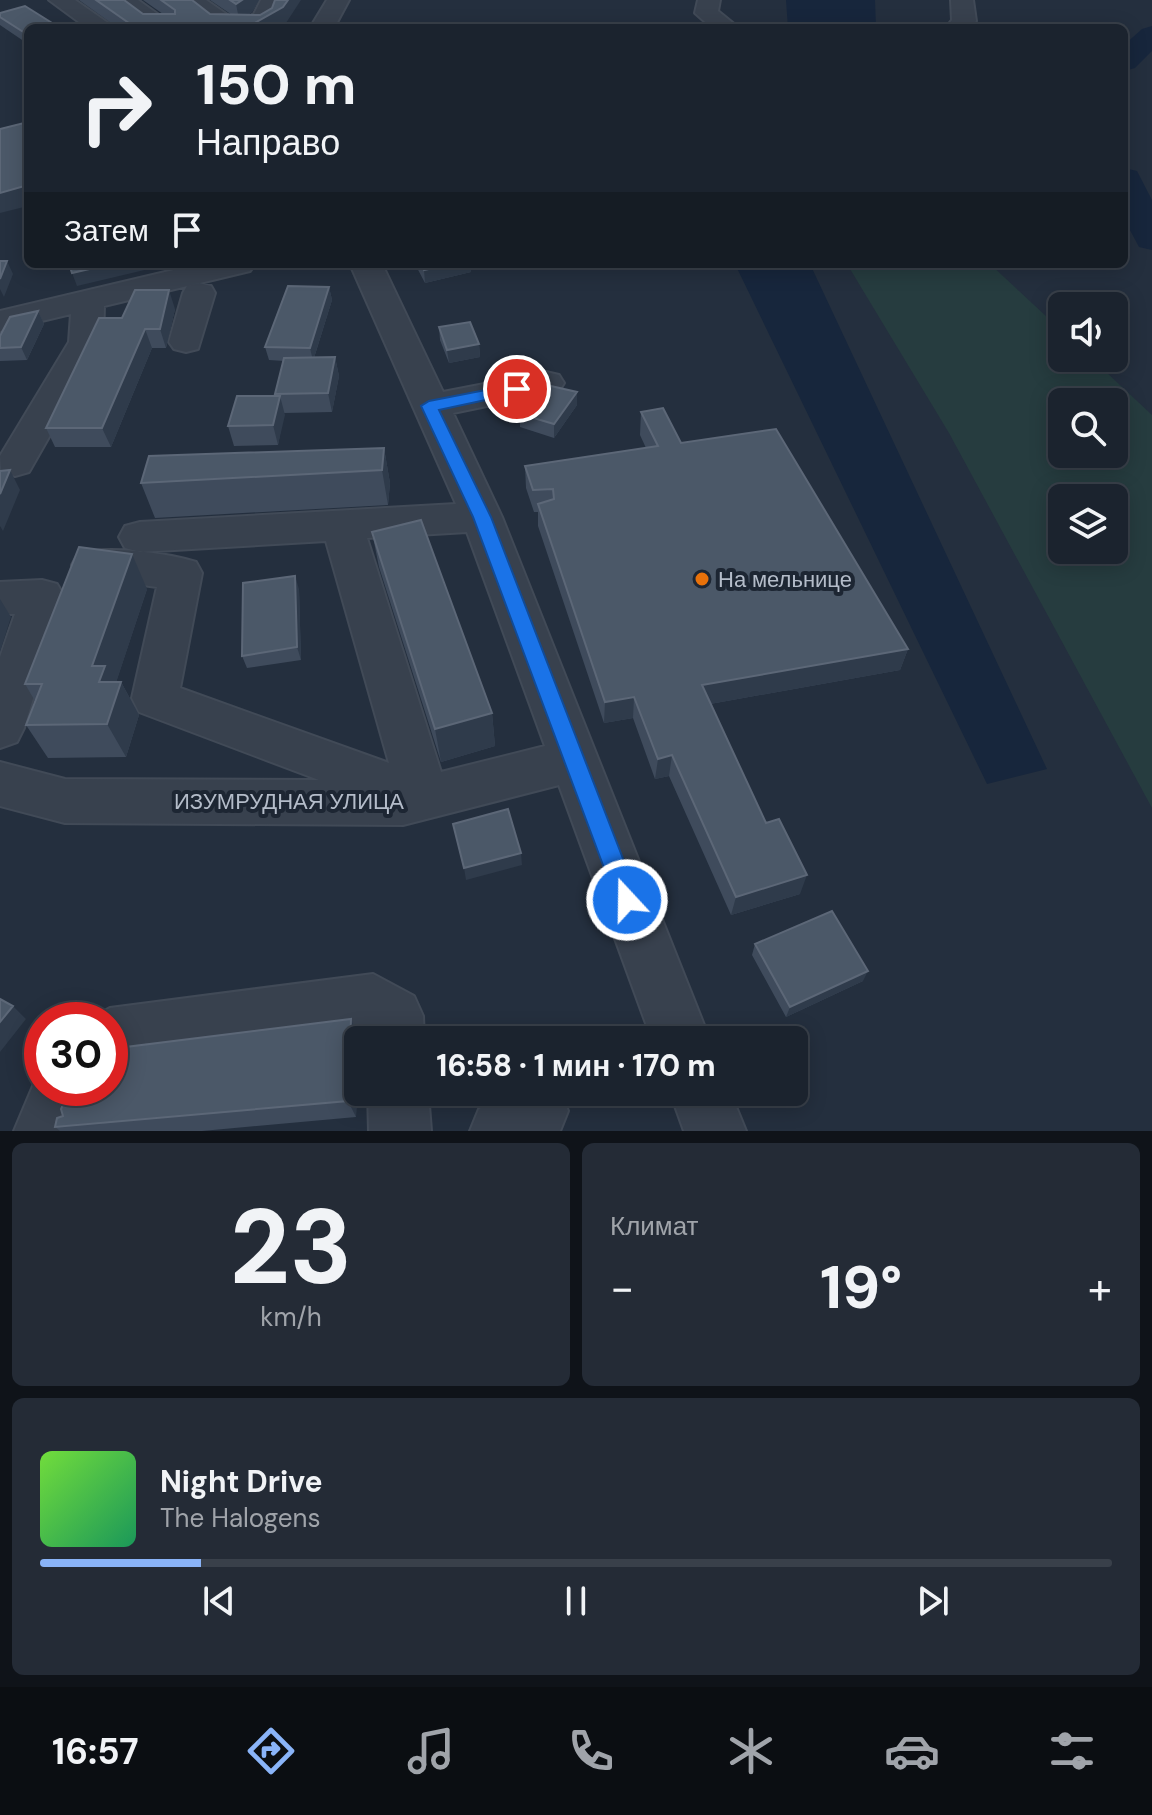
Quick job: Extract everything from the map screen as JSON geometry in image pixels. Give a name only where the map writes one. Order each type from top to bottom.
[{"type":"street","points":[[60,0],[97,24]]},
{"type":"street","points":[[123,0],[159,24]]},
{"type":"street","points":[[191,0],[225,24]]},
{"type":"street","points":[[324,24],[338,0]]},
{"type":"street","points":[[709,0],[706,13],[721,24]]},
{"type":"street","points":[[961,24],[964,21],[962,0]]},
{"type":"street","points":[[253,24],[264,18],[266,2]]},
{"type":"street","points":[[15,463],[87,317],[227,268]]},
{"type":"street","points":[[0,321],[129,313],[139,306],[199,293],[232,268]]},
{"type":"street","points":[[368,268],[482,517],[676,1026]]},
{"type":"street","points":[[186,342],[199,293]]},
{"type":"street","points":[[429,406],[546,383]]},
{"type":"street","points":[[140,537],[482,517]]},
{"type":"street","points":[[342,525],[424,798]]},
{"type":"street","points":[[93,565],[181,573],[155,698],[424,798]]},
{"type":"street","points":[[0,598],[42,596],[0,728]]},
{"type":"street","name":"ИЗУМРУДНАЯ УЛИЦА","points":[[0,784],[65,801],[403,803],[574,760]]},
{"type":"street","points":[[128,1035],[373,1003],[394,1016],[394,1026]]},
{"type":"street","points":[[48,1131],[43,1128],[53,1106]]},
{"type":"street","points":[[399,1106],[400,1131]]},
{"type":"street","points":[[705,1106],[715,1131]]},
{"type":"green space","points":[[849,268],[994,268],[1048,318],[1048,372],[1106,372],[1123,388],[1048,388],[1048,468],[1128,468],[1128,393],[1152,415],[1152,808],[949,433]]},
{"type":"water","points":[[786,0],[875,0],[876,24],[788,24]]},
{"type":"water","points":[[737,268],[812,268],[1047,769],[987,784]]},
{"type":"building","points":[[96,0],[124,0],[143,14],[175,14],[175,10],[161,0],[192,0],[210,14],[260,15],[272,8],[275,0],[288,0],[283,7],[253,24],[130,24]]},
{"type":"building","points":[[25,6],[54,24],[24,24],[24,32],[0,17],[0,13]]},
{"type":"building","points":[[24,123],[24,186],[0,193],[0,129]]},
{"type":"building","points":[[0,261],[7,261],[0,279]]},
{"type":"building","points":[[70,268],[94,268],[72,273]]},
{"type":"building","points":[[288,286],[329,287],[310,348],[265,347]]},
{"type":"building","points":[[135,290],[169,290],[160,329],[145,329],[102,428],[46,428],[99,318],[122,318]]},
{"type":"building","points":[[38,311],[21,347],[0,348],[0,336],[10,317]]},
{"type":"building","points":[[470,322],[479,344],[447,350],[439,327]]},
{"type":"building","points":[[335,357],[328,393],[275,394],[284,358]]},
{"type":"building","points":[[542,384],[577,392],[554,424],[520,414]]},
{"type":"building","points":[[237,396],[280,396],[273,425],[228,426]]},
{"type":"building","name":"На мельнице","points":[[663,408],[681,443],[776,429],[908,649],[702,685],[766,823],[779,819],[807,875],[736,897],[672,755],[658,759],[634,697],[605,702],[538,504],[554,499],[553,489],[533,490],[525,466],[658,446],[641,412]]},
{"type":"building","points":[[384,448],[382,470],[141,483],[149,456]]},
{"type":"building","points":[[10,470],[0,494],[0,471]]},
{"type":"building","points":[[421,520],[492,713],[435,729],[372,532]]},
{"type":"building","points":[[79,547],[132,554],[92,666],[105,666],[99,682],[121,682],[107,724],[26,725],[42,684],[25,684]]},
{"type":"building","points":[[295,576],[297,647],[242,656],[243,583]]},
{"type":"building","points":[[508,809],[521,853],[464,868],[453,824]]},
{"type":"building","points":[[832,911],[868,971],[790,1007],[755,944]]},
{"type":"building","points":[[0,999],[13,1006],[0,1022]]},
{"type":"building","points":[[351,1019],[351,1026],[344,1026],[344,1101],[55,1127],[57,1118],[63,1116],[62,1106],[128,1106],[128,1047]]},
{"type":"waterway","points":[[1128,58],[1152,35]]},
{"type":"waterway","points":[[1128,188],[1152,239]]},
{"type":"place","name":"На мельнице","points":[[702,579]]},
{"type":"route","points":[[517,389],[429,406],[482,517],[627,900]]}]
